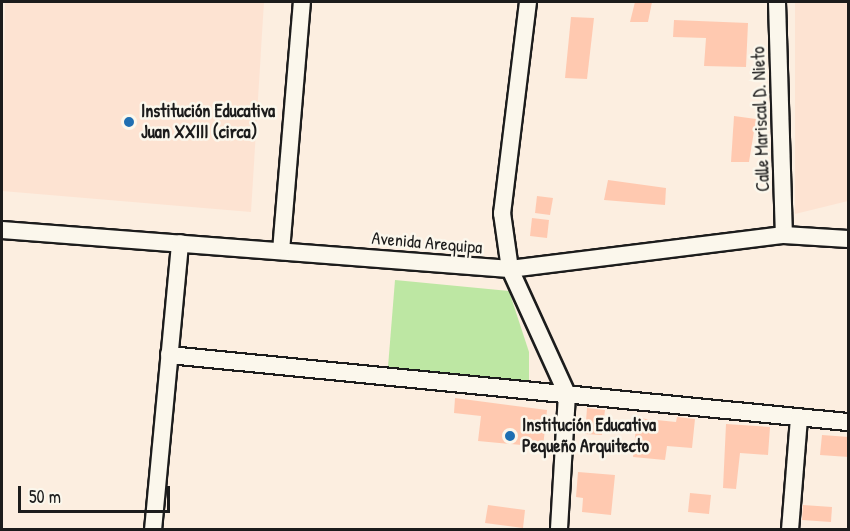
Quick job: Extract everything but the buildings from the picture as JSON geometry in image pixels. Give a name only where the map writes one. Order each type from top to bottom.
[{"type":"street","points":[[281,251],[302,2]]},
{"type":"street","points":[[528,2],[502,213],[510,270],[567,394],[559,530]]},
{"type":"street","name":"Calle Mariscal D. Nieto","points":[[777,2],[784,235]]},
{"type":"street","name":"Avenida Arequipa","points":[[2,230],[510,270],[784,235],[849,239]]},
{"type":"street","points":[[153,530],[180,243]]},
{"type":"street","points":[[169,356],[849,422]]},
{"type":"street","points":[[790,530],[799,417]]},
{"type":"shaded area","name":"Institución Educativa Juan XXIII (circa)","points":[[5,2],[264,2],[251,212],[2,191]]},
{"type":"shaded area","points":[[795,2],[848,2],[848,201],[795,214]]},
{"type":"green space","points":[[395,280],[509,291],[529,352],[529,381],[388,367]]},
{"type":"place","name":"Institución Educativa Juan XXIII (circa)","points":[[129,122]]},
{"type":"place","name":"Institución Educativa Pequeño Arquitecto","points":[[510,436]]}]
